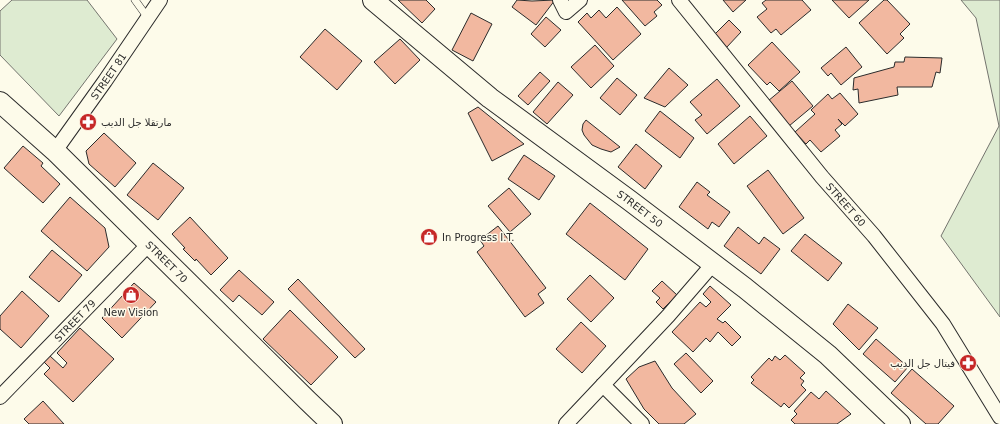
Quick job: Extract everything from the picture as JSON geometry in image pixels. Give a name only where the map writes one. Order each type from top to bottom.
[{"type":"street","name":"STREET 81","points":[[55,151],[160,0]]},
{"type":"street","name":"STREET 50","points":[[374,0],[490,98],[745,288],[828,355],[900,424]]},
{"type":"street","points":[[560,0],[566,12],[580,0]]},
{"type":"street","name":"STREET 60","points":[[680,0],[822,177],[874,236],[943,324],[1000,417]]},
{"type":"street","name":"STREET 70","points":[[0,102],[55,151],[332,424]]},
{"type":"street","name":"STREET 79","points":[[0,396],[149,244]]},
{"type":"street","points":[[566,424],[668,316],[713,264]]},
{"type":"street","points":[[603,385],[642,424]]},
{"type":"lane","points":[[134,0],[148,18]]},
{"type":"green space","points":[[12,0],[87,0],[117,39],[59,116],[0,55],[0,11]]},
{"type":"green space","points":[[961,0],[1000,0],[1000,317],[941,236],[999,126],[976,18]]},
{"type":"building","points":[[398,0],[426,0],[435,9],[422,23]]},
{"type":"building","points":[[517,0],[555,0],[536,25],[512,7]]},
{"type":"building","points":[[622,0],[657,0],[662,5],[654,12],[657,16],[645,26]]},
{"type":"building","points":[[723,0],[746,0],[733,12]]},
{"type":"building","points":[[766,0],[802,0],[811,10],[781,35],[776,29],[771,33],[757,17],[767,9],[762,3]]},
{"type":"building","points":[[832,0],[869,0],[849,18]]},
{"type":"building","points":[[884,0],[887,0],[910,24],[900,34],[904,38],[887,54],[859,23]]},
{"type":"building","points":[[617,7],[641,34],[613,60],[578,22],[587,13],[591,18],[599,10],[606,18]]},
{"type":"building","points":[[471,13],[492,24],[473,61],[452,50]]},
{"type":"building","points":[[546,17],[561,30],[545,47],[531,34]]},
{"type":"building","points":[[729,20],[741,32],[726,48],[714,35]]},
{"type":"building","points":[[325,29],[362,61],[337,90],[300,57]]},
{"type":"building","points":[[400,39],[420,60],[395,84],[374,62]]},
{"type":"building","points":[[772,42],[800,72],[779,91],[770,82],[767,85],[748,65]]},
{"type":"building","points":[[595,45],[614,66],[591,88],[571,67]]},
{"type":"building","points":[[846,47],[862,67],[841,85],[831,73],[828,76],[821,68]]},
{"type":"building","points":[[905,57],[942,58],[940,73],[936,72],[932,87],[897,87],[898,95],[859,103],[858,89],[853,90],[854,78],[894,67],[895,62],[904,62]]},
{"type":"building","points":[[669,68],[688,85],[665,107],[644,98]]},
{"type":"building","points":[[540,72],[550,81],[528,105],[518,96]]},
{"type":"building","points":[[617,78],[637,95],[620,115],[600,98]]},
{"type":"building","points":[[717,79],[740,106],[707,134],[695,120],[702,115],[690,102]]},
{"type":"building","points":[[792,81],[813,106],[789,126],[768,101]]},
{"type":"building","points":[[558,82],[573,95],[547,124],[533,112]]},
{"type":"building","points":[[840,93],[858,114],[845,126],[838,119],[842,124],[835,130],[840,136],[821,152],[810,140],[806,144],[795,132],[815,114],[811,110],[828,94],[832,99]]},
{"type":"building","points":[[478,107],[524,144],[492,161],[468,113]]},
{"type":"building","points":[[660,111],[694,138],[680,158],[645,131]]},
{"type":"building","points":[[750,116],[767,136],[734,164],[718,144]]},
{"type":"building","points":[[586,120],[620,147],[611,152],[592,145],[582,130],[583,124]]},
{"type":"building","points":[[104,133],[136,163],[115,187],[89,164],[86,151]]},
{"type":"building","points":[[636,144],[662,166],[645,189],[618,167]]},
{"type":"building","points":[[23,146],[43,163],[41,166],[60,184],[43,203],[4,168]]},
{"type":"building","points":[[524,155],[555,176],[539,200],[508,179]]},
{"type":"building","points":[[153,163],[184,188],[158,220],[127,195]]},
{"type":"building","points":[[768,170],[804,218],[783,234],[747,186]]},
{"type":"building","points":[[697,182],[710,192],[707,195],[730,212],[719,227],[712,222],[708,229],[679,207]]},
{"type":"building","points":[[509,188],[531,214],[510,232],[488,206]]},
{"type":"building","points":[[70,197],[105,228],[109,247],[87,271],[41,231]]},
{"type":"building","points":[[590,203],[648,249],[625,280],[566,234]]},
{"type":"building","points":[[190,217],[228,258],[211,275],[196,259],[195,261],[183,249],[185,248],[172,234]]},
{"type":"building","points":[[498,226],[546,288],[538,294],[544,303],[525,317],[477,252],[484,246],[480,240]]},
{"type":"building","points":[[738,227],[759,244],[764,237],[780,249],[761,274],[724,246]]},
{"type":"building","points":[[805,234],[842,263],[828,281],[791,251]]},
{"type":"building","points":[[52,250],[82,275],[59,302],[29,277]]},
{"type":"building","points":[[239,270],[274,302],[262,315],[239,295],[233,302],[220,290]]},
{"type":"building","points":[[590,275],[614,298],[591,322],[567,299]]},
{"type":"building","points":[[298,279],[365,349],[355,358],[288,289]]},
{"type":"building","points":[[662,281],[677,295],[663,309],[656,302],[660,298],[652,291]]},
{"type":"building","points":[[134,283],[156,302],[122,338],[102,318]]},
{"type":"building","points":[[710,286],[731,305],[717,319],[723,323],[725,321],[741,337],[732,346],[718,332],[710,342],[706,338],[693,352],[672,332],[700,302],[706,307],[711,302],[703,294]]},
{"type":"building","points":[[22,291],[49,316],[21,348],[0,329],[0,316]]},
{"type":"building","points":[[848,304],[878,328],[859,350],[833,324]]},
{"type":"building","points":[[290,310],[338,357],[311,385],[263,339]]},
{"type":"building","points":[[581,322],[606,346],[582,373],[556,349]]},
{"type":"building","points":[[80,328],[114,359],[73,402],[44,374],[50,368],[44,362],[50,356],[63,368],[67,363],[57,353]]},
{"type":"building","points":[[876,339],[908,367],[895,382],[863,354]]},
{"type":"building","points":[[686,353],[713,381],[701,393],[674,364]]},
{"type":"building","points":[[785,355],[805,373],[800,378],[804,381],[801,385],[806,390],[789,408],[784,403],[781,407],[751,383],[754,380],[751,377],[769,358],[772,361],[775,356],[780,360]]},
{"type":"building","points":[[655,361],[672,388],[696,414],[684,424],[659,424],[644,409],[626,379],[639,367]]},
{"type":"building","points":[[912,369],[954,406],[938,424],[926,424],[891,393]]},
{"type":"building","points":[[826,391],[851,414],[837,424],[795,424],[791,420],[797,414],[794,411],[811,392],[819,399]]},
{"type":"building","points":[[43,401],[64,424],[29,424],[24,419]]},
{"type":"place","name":"مارتقلا جل الديب","points":[[88,122]]},
{"type":"place","name":"In Progress I.T.","points":[[429,237]]},
{"type":"place","name":"New Vision","points":[[131,295]]},
{"type":"place","name":"فيتال جل الديب","points":[[968,363]]}]
